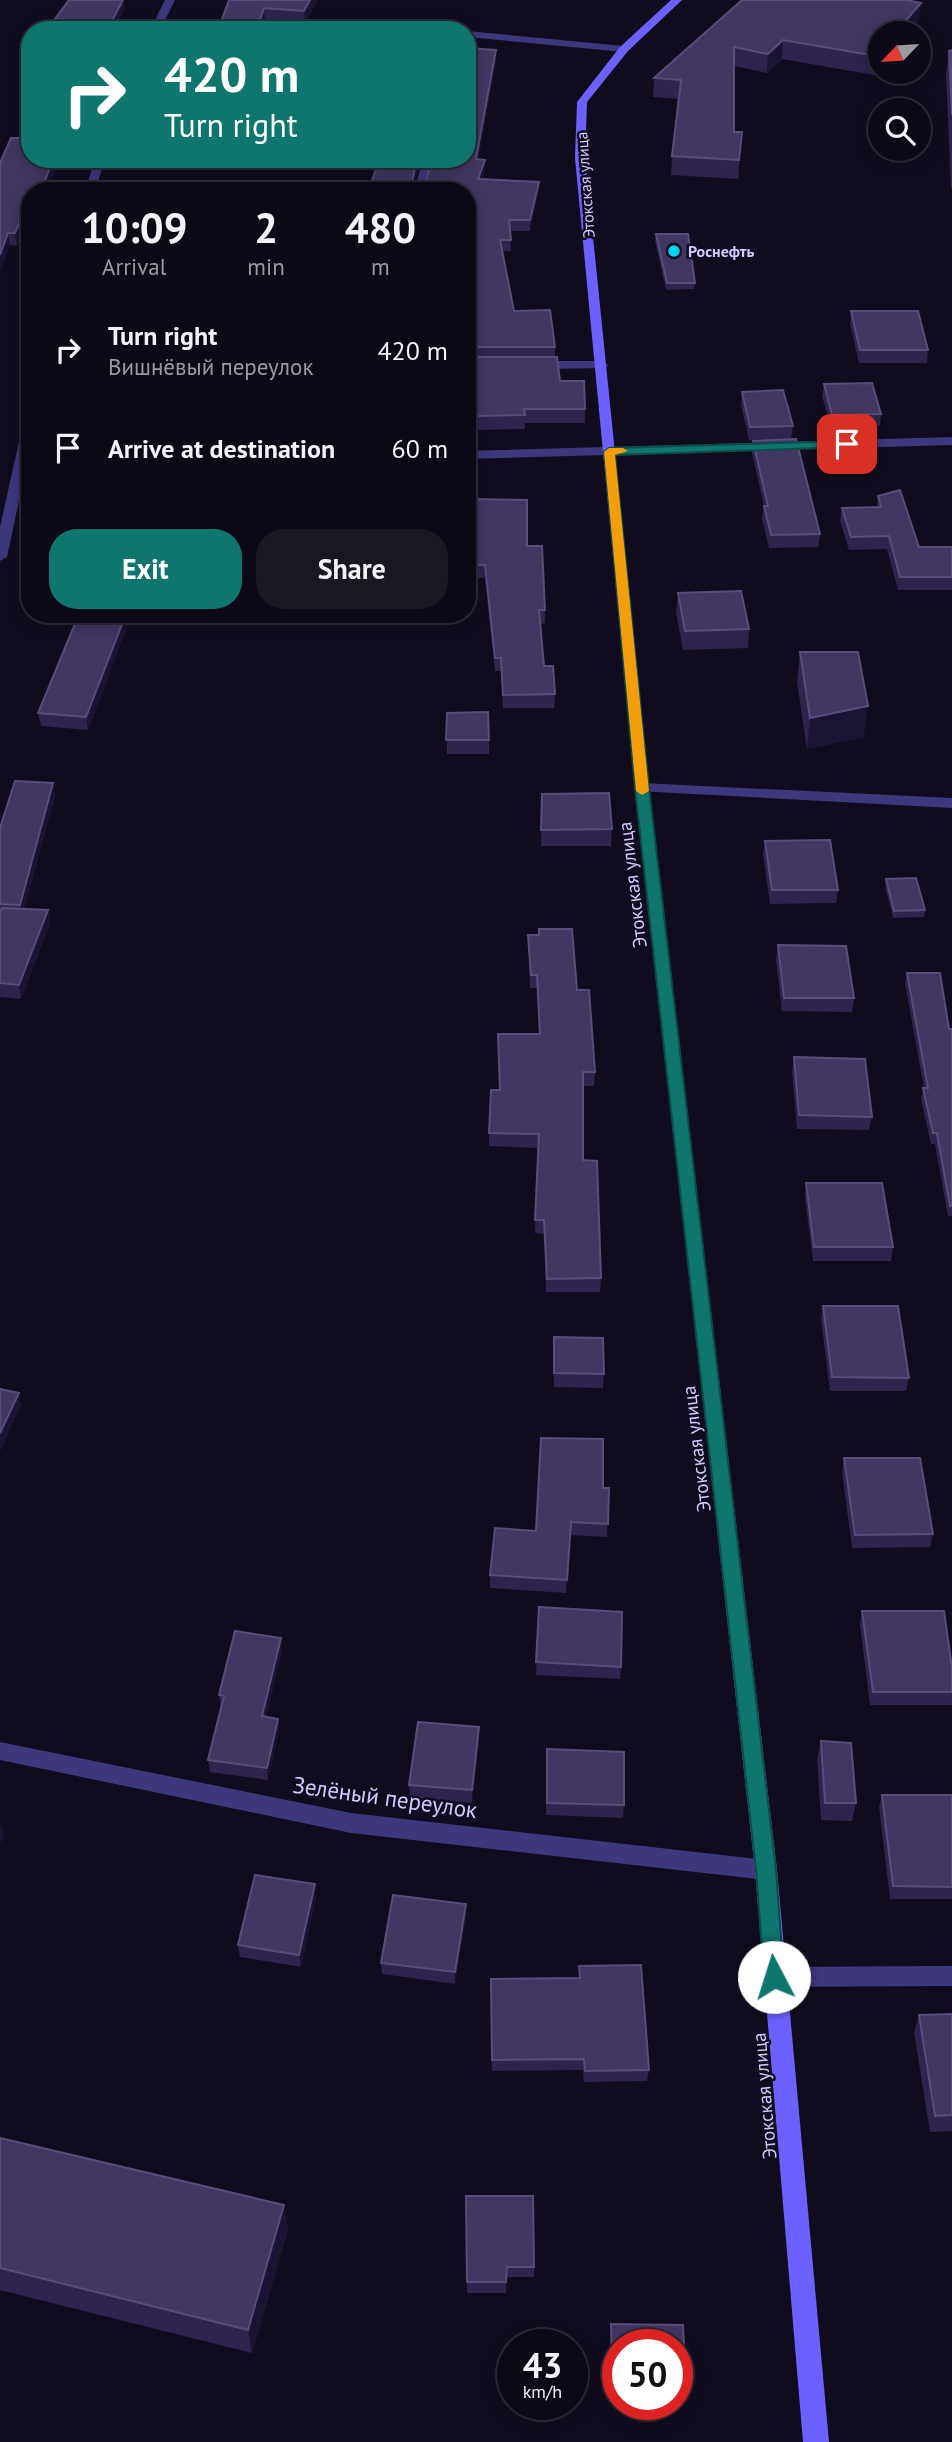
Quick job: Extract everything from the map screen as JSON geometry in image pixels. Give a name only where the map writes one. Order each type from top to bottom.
[{"type":"main road","name":"Этокская улица","points":[[677,0],[624,48],[582,102],[580,158],[642,788],[766,1870],[816,2442]]},
{"type":"street","points":[[160,21],[170,0]]},
{"type":"street","points":[[476,35],[624,48]]},
{"type":"street","points":[[521,365],[602,365]]},
{"type":"street","points":[[476,455],[952,441]]},
{"type":"street","points":[[0,557],[21,478]]},
{"type":"street","points":[[642,788],[952,803]]},
{"type":"street","name":"Зелёный переулок","points":[[0,1751],[351,1824],[766,1870]]},
{"type":"street","points":[[774,1977],[952,1976]]},
{"type":"building","points":[[69,0],[123,0],[112,21],[55,19]]},
{"type":"building","points":[[229,0],[310,0],[304,11],[264,8],[260,21],[221,21]]},
{"type":"building","points":[[742,0],[907,0],[921,3],[905,21],[868,21],[868,55],[783,40],[768,54],[734,47],[734,132],[742,132],[739,160],[672,156],[681,80],[654,78]]},
{"type":"building","points":[[476,49],[496,50],[476,159]]},
{"type":"building","points":[[952,50],[952,115],[949,51]]},
{"type":"building","points":[[11,138],[21,138],[21,168],[50,168],[44,182],[21,182],[21,219],[15,233],[8,233],[0,255],[0,163]]},
{"type":"building","points":[[476,159],[485,160],[478,179],[539,182],[530,220],[509,220],[511,240],[500,240],[514,311],[550,310],[555,347],[476,347],[476,182],[412,182],[426,181],[430,168],[476,168]]},
{"type":"building","points":[[377,168],[415,168],[412,182],[371,182]]},
{"type":"building","points":[[656,234],[688,234],[695,283],[667,283]]},
{"type":"building","points":[[851,311],[918,311],[928,350],[860,350]]},
{"type":"building","points":[[476,357],[557,357],[560,381],[584,381],[585,409],[524,409],[525,415],[477,416]]},
{"type":"building","points":[[872,383],[881,414],[832,415],[824,384]]},
{"type":"building","points":[[783,390],[793,426],[750,427],[742,392]]},
{"type":"building","points":[[796,439],[820,534],[771,535],[764,506],[768,506],[753,441]]},
{"type":"building","points":[[900,490],[919,547],[952,547],[952,577],[900,577],[889,536],[851,537],[842,508],[881,507],[878,496]]},
{"type":"building","points":[[476,499],[527,500],[527,546],[542,546],[545,610],[539,610],[544,666],[553,666],[555,694],[503,695],[501,658],[495,658],[485,565],[476,565]]},
{"type":"building","points":[[741,591],[749,629],[685,631],[678,593]]},
{"type":"building","points":[[75,623],[123,623],[86,717],[38,713]]},
{"type":"building","points":[[800,652],[858,652],[868,706],[810,718]]},
{"type":"building","points":[[488,712],[489,740],[446,740],[447,713]]},
{"type":"building","points":[[15,781],[53,783],[20,905],[0,904],[0,828]]},
{"type":"building","points":[[609,793],[612,829],[541,830],[542,794]]},
{"type":"building","points":[[830,840],[838,890],[772,890],[765,841]]},
{"type":"building","points":[[916,878],[925,910],[894,911],[886,879]]},
{"type":"building","points":[[2,908],[48,910],[19,985],[0,983]]},
{"type":"building","points":[[539,929],[572,929],[577,990],[589,990],[595,1072],[583,1072],[583,1160],[597,1161],[601,1278],[547,1279],[544,1220],[535,1220],[539,1134],[489,1133],[491,1090],[500,1090],[498,1034],[540,1034],[537,975],[531,975],[528,935],[539,935]]},
{"type":"building","points":[[778,945],[846,946],[854,998],[784,998]]},
{"type":"building","points":[[907,973],[940,973],[949,1029],[952,1029],[952,1206],[937,1133],[933,1133],[923,1088],[928,1088]]},
{"type":"building","points":[[794,1057],[865,1059],[872,1117],[799,1115]]},
{"type":"building","points":[[806,1183],[882,1183],[893,1247],[814,1247]]},
{"type":"building","points":[[823,1306],[898,1306],[909,1378],[832,1377]]},
{"type":"building","points":[[554,1337],[603,1338],[604,1374],[554,1373]]},
{"type":"building","points":[[0,1389],[19,1393],[0,1433]]},
{"type":"building","points":[[541,1438],[603,1439],[603,1488],[609,1488],[608,1524],[571,1522],[567,1580],[490,1575],[495,1528],[536,1531]]},
{"type":"building","points":[[844,1458],[920,1458],[933,1534],[855,1535]]},
{"type":"building","points":[[539,1607],[622,1612],[621,1667],[536,1662]]},
{"type":"building","points":[[862,1611],[944,1611],[952,1668],[952,1692],[873,1692]]},
{"type":"building","points":[[235,1631],[281,1638],[262,1716],[278,1719],[267,1768],[208,1760],[224,1696],[219,1695]]},
{"type":"building","points":[[418,1722],[479,1727],[472,1790],[409,1785]]},
{"type":"building","points":[[821,1741],[851,1743],[856,1803],[825,1803]]},
{"type":"building","points":[[547,1749],[624,1752],[624,1805],[547,1803]]},
{"type":"building","points":[[882,1795],[952,1795],[952,1887],[893,1886]]},
{"type":"building","points":[[255,1875],[315,1884],[299,1955],[238,1945]]},
{"type":"building","points":[[393,1895],[466,1904],[455,1972],[381,1963]]},
{"type":"building","points":[[641,1965],[649,2070],[585,2071],[584,2059],[492,2060],[491,1979],[580,1978],[579,1966]]},
{"type":"building","points":[[952,2014],[952,2115],[935,2116],[919,2015]]},
{"type":"building","points":[[0,2138],[284,2205],[248,2330],[0,2268]]},
{"type":"building","points":[[466,2196],[533,2196],[534,2267],[507,2267],[506,2282],[467,2282]]},
{"type":"building","points":[[611,2324],[683,2325],[683,2329],[611,2329]]},
{"type":"slow traffic","points":[[623,451],[609,452],[642,791]]},
{"type":"place","name":"Роснефть","points":[[674,251]]},
{"type":"route","points":[[774,1977],[766,1870],[642,788],[609,452],[847,444]]}]
